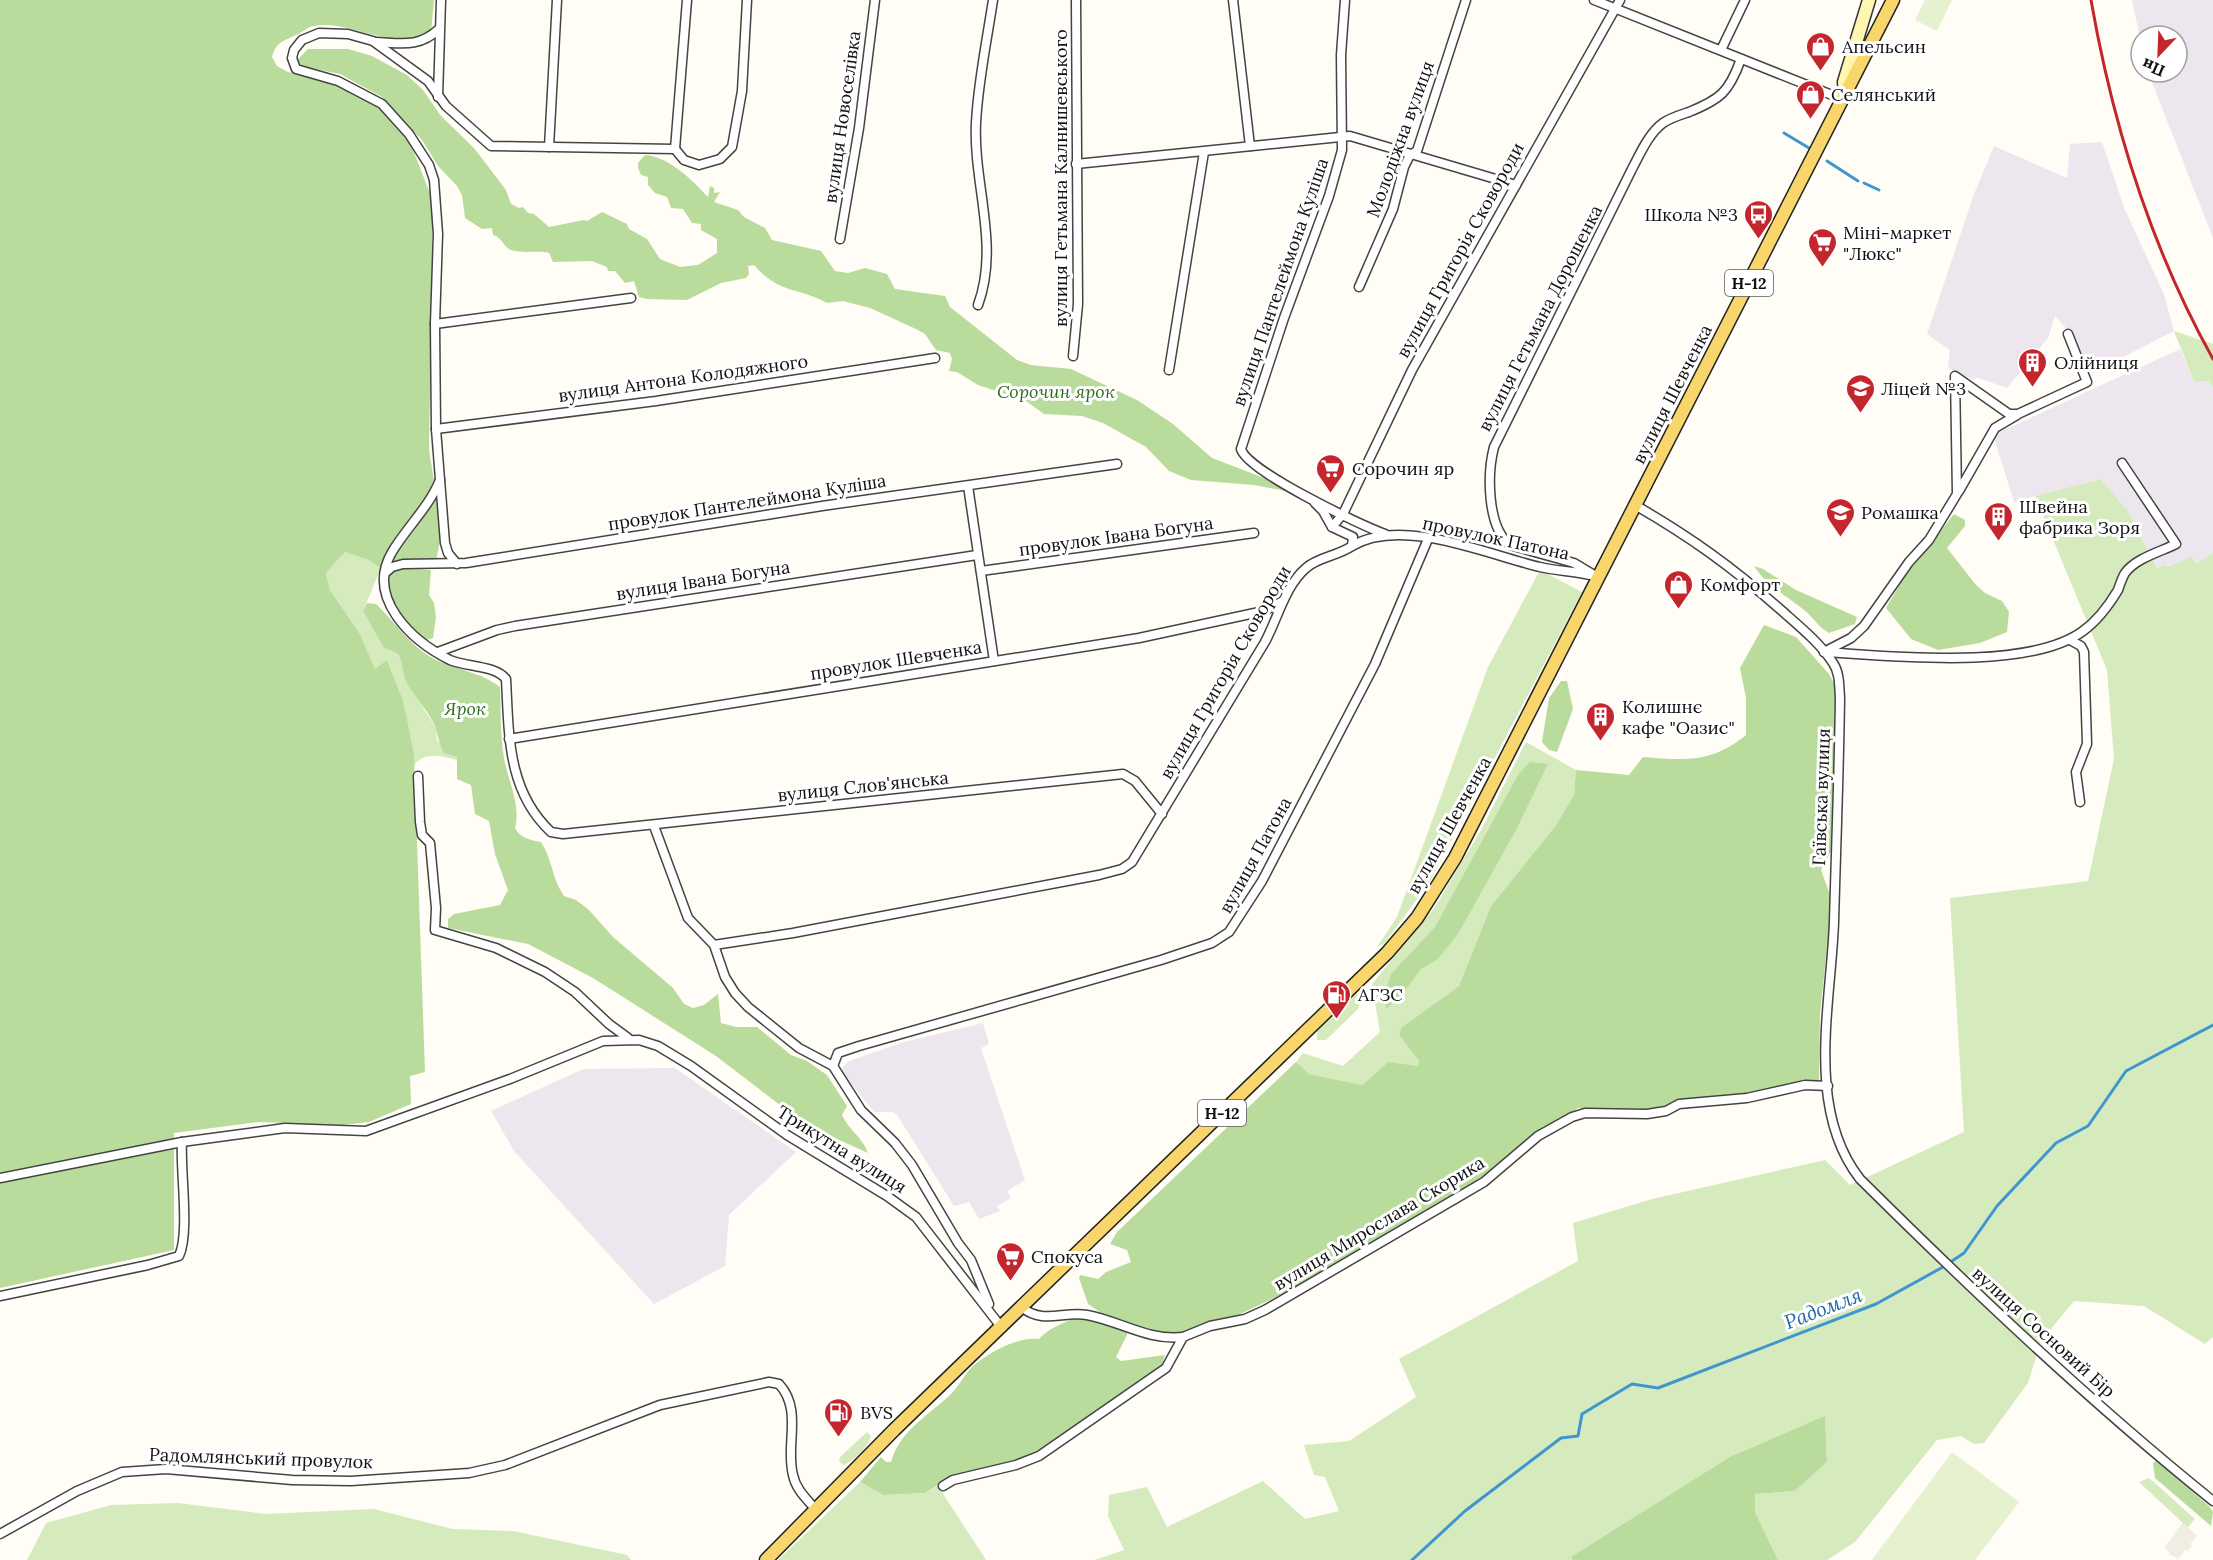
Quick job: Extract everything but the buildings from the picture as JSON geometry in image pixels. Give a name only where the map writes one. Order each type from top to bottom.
[{"type":"main road","name":"вулиця Шевченка","points":[[1844,97],[1844,82],[1869,0]]},
{"type":"main road","name":"вулиця Шевченка","points":[[766,1560],[894,1430],[1023,1308],[1387,953],[1417,918],[1455,858],[1893,0]]},
{"type":"street","points":[[438,98],[441,0]]},
{"type":"street","points":[[549,147],[557,0]]},
{"type":"street","points":[[687,0],[675,149],[684,160],[699,165],[720,159],[732,147],[742,91],[747,0]]},
{"type":"street","name":"вулиця Новоселівка","points":[[840,239],[859,128],[875,0]]},
{"type":"street","points":[[978,305],[986,280],[988,259],[976,124],[993,0]]},
{"type":"street","name":"вулиця Гетьмана Калнишевського","points":[[1073,356],[1078,304],[1076,0]]},
{"type":"street","points":[[1233,0],[1251,146]]},
{"type":"street","name":"вулиця Пантелеймона Куліша","points":[[1343,514],[1249,462],[1241,449],[1284,318],[1329,196],[1344,138],[1341,55],[1345,0]]},
{"type":"street","name":"Молодіжна вулиця","points":[[1359,287],[1390,218],[1400,176],[1410,155],[1417,151],[1466,0]]},
{"type":"street","points":[[1594,0],[1741,59],[1844,97]]},
{"type":"street","name":"вулиця Григорія Сковороди","points":[[1332,527],[1343,514],[1408,379],[1620,0]]},
{"type":"street","points":[[1721,50],[1745,0]]},
{"type":"street","points":[[439,29],[427,40],[411,44],[374,41],[331,32],[310,35],[302,40],[294,50],[293,63],[305,74],[338,81],[382,104],[409,134],[429,165],[434,180],[438,234],[435,324],[436,429],[445,543],[448,554],[457,564]]},
{"type":"street","points":[[374,41],[428,81],[438,98],[469,129],[491,146],[675,149]]},
{"type":"street","name":"вулиця Гетьмана Дорошенка","points":[[1599,578],[1574,563],[1510,545],[1503,540],[1495,519],[1488,477],[1494,447],[1632,169],[1650,138],[1665,121],[1719,98],[1729,86],[1741,59]]},
{"type":"street","points":[[1076,164],[1350,136],[1516,185]]},
{"type":"street","points":[[1169,370],[1204,152]]},
{"type":"street","points":[[435,324],[631,298]]},
{"type":"street","points":[[1824,652],[1851,638],[1864,626],[1909,562],[1929,540],[1995,428],[2018,414],[2087,382],[2068,334]]},
{"type":"street","name":"вулиця Антона Колодяжного","points":[[436,429],[656,401],[935,358]]},
{"type":"street","points":[[1957,494],[1954,376],[2009,414],[2018,414]]},
{"type":"street","points":[[1824,652],[1994,658],[2028,652],[2070,640],[2097,619],[2131,568],[2176,544],[2122,463]]},
{"type":"street","name":"провулок Пантелеймона Куліша","points":[[385,573],[392,567],[402,564],[457,564],[1117,464]]},
{"type":"street","points":[[440,480],[432,496],[392,552],[385,573],[384,591],[391,608],[405,626],[438,652],[453,661],[503,676],[506,680],[509,739]]},
{"type":"street","points":[[968,486],[994,661]]},
{"type":"street","points":[[1300,492],[1323,511],[1332,527],[1353,537],[1352,546]]},
{"type":"street","name":"Гаївська вулиця","points":[[1635,505],[1716,554],[1798,625],[1824,652],[1838,674],[1840,699],[1833,930],[1825,1039],[1828,1086],[1837,1141],[1847,1163],[1860,1179]]},
{"type":"street","name":"провулок Патона","points":[[1343,514],[1385,534],[1473,547],[1541,567],[1599,578]]},
{"type":"street","name":"провулок Івана Богуна","points":[[981,571],[1254,533]]},
{"type":"street","name":"провулок Патона","points":[[1352,546],[1372,536],[1385,534]]},
{"type":"street","name":"вулиця Патона","points":[[833,1066],[838,1053],[1106,976],[1212,943],[1229,932],[1262,881],[1376,664],[1428,539]]},
{"type":"street","name":"вулиця Григорія Сковороди","points":[[714,945],[793,933],[1117,871],[1135,858],[1266,642],[1284,601],[1307,567],[1336,556],[1352,546]]},
{"type":"street","name":"вулиця Івана Богуна","points":[[438,652],[497,630],[515,626],[977,555]]},
{"type":"street","name":"провулок Шевченка","points":[[509,739],[1139,638],[1263,611],[1284,601]]},
{"type":"street","points":[[2070,640],[2080,646],[2084,652],[2087,744],[2076,772],[2080,802]]},
{"type":"street","name":"вулиця Слов'янська","points":[[509,739],[513,769],[523,793],[551,832],[564,834],[1123,774],[1135,781],[1162,814]]},
{"type":"street","name":"Трикутна вулиця","points":[[418,776],[422,835],[430,843],[436,908],[435,930],[496,948],[545,972],[585,1000],[609,1024],[630,1039]]},
{"type":"street","points":[[654,826],[688,918],[714,945],[725,977],[740,1001],[800,1048],[833,1066],[861,1110],[895,1143],[912,1165],[958,1243],[971,1260],[992,1313],[1002,1328]]},
{"type":"street","name":"Трикутна вулиця","points":[[0,1178],[182,1142],[285,1128],[366,1131],[510,1079],[603,1041],[630,1039],[648,1042],[674,1055],[787,1135],[916,1217],[1002,1328]]},
{"type":"street","name":"вулиця Мирослава Скорика","points":[[1023,1308],[1040,1317],[1085,1314],[1159,1338],[1183,1338],[1210,1326],[1245,1318],[1264,1310],[1325,1276],[1484,1182],[1538,1136],[1572,1117],[1584,1113],[1647,1114],[1666,1111],[1679,1104],[1747,1098],[1805,1085],[1828,1086]]},
{"type":"street","points":[[0,1296],[130,1269],[179,1256],[183,1238],[182,1142]]},
{"type":"street","name":"вулиця Сосновий Бір","points":[[1860,1179],[1951,1269],[2086,1393],[2213,1501]]},
{"type":"street","points":[[943,1486],[953,1480],[1016,1465],[1039,1455],[1166,1368],[1183,1338]]},
{"type":"street","name":"Радомлянський провулок","points":[[0,1534],[77,1491],[122,1472],[166,1469],[292,1480],[351,1481],[408,1479],[469,1473],[506,1465],[660,1405],[769,1382],[779,1384],[787,1395],[793,1420],[793,1475],[799,1491],[816,1510]]},
{"type":"shaded area","points":[[2132,0],[2213,0],[2213,238],[2153,84],[2189,84],[2189,24],[2137,24]]},
{"type":"shaded area","points":[[2102,142],[2125,210],[2164,294],[2174,331],[2092,373],[2073,336],[2055,316],[2048,338],[2007,388],[1976,377],[1974,380],[1948,368],[1950,350],[1927,334],[1974,194],[1994,146],[2067,178],[2070,144]]},
{"type":"shaded area","points":[[2180,349],[2194,382],[2210,381],[2213,389],[2213,552],[2196,564],[2192,556],[2167,567],[2157,568],[2127,510],[2101,479],[2014,502],[1993,435]]},
{"type":"shaded area","points":[[983,1023],[989,1044],[981,1048],[1025,1180],[1007,1191],[1011,1198],[997,1206],[1000,1211],[979,1219],[969,1202],[954,1206],[897,1115],[892,1112],[874,1112],[842,1072],[842,1068],[849,1061],[904,1042]]},
{"type":"shaded area","points":[[675,1068],[796,1152],[729,1215],[725,1266],[654,1304],[514,1151],[491,1111],[583,1069]]},
{"type":"shaded area","points":[[2185,1524],[2197,1536],[2190,1544],[2192,1546],[2188,1551],[2185,1550],[2178,1559],[2169,1554],[2170,1552],[2164,1547]]},
{"type":"green space","points":[[0,0],[434,0],[431,32],[417,38],[386,38],[339,26],[324,25],[310,27],[282,42],[275,49],[272,57],[277,66],[288,72],[335,83],[380,109],[411,145],[433,201],[429,450],[442,531],[436,561],[405,562],[381,568],[369,560],[345,552],[326,573],[330,590],[360,634],[375,669],[387,660],[403,700],[414,755],[425,1072],[410,1076],[411,1104],[369,1122],[343,1125],[258,1122],[174,1133],[174,1250],[0,1288]]},
{"type":"green space","points":[[1925,0],[1952,0],[1937,31],[1915,20]]},
{"type":"green space","name":"Сорочин ярок","points":[[308,49],[348,49],[372,56],[407,75],[423,90],[441,116],[474,148],[506,190],[511,204],[519,208],[523,207],[549,227],[587,221],[602,212],[627,224],[629,229],[647,239],[660,259],[680,267],[698,265],[717,253],[717,239],[701,230],[701,224],[692,223],[683,209],[671,208],[667,197],[655,193],[648,185],[648,177],[641,175],[638,168],[638,163],[645,155],[663,160],[680,170],[708,197],[710,186],[714,188],[714,193],[720,192],[714,202],[738,210],[744,217],[765,228],[772,240],[821,251],[835,271],[848,273],[865,268],[887,274],[895,289],[945,296],[950,307],[1017,360],[1031,365],[1071,369],[1137,400],[1173,424],[1212,458],[1264,478],[1286,491],[1254,485],[1191,480],[1169,471],[1146,447],[1103,423],[1082,416],[1044,414],[1026,401],[978,385],[957,372],[949,371],[952,359],[950,353],[936,350],[925,334],[916,329],[870,308],[843,301],[827,303],[781,286],[763,275],[754,265],[748,266],[749,274],[746,278],[721,283],[687,300],[647,299],[639,297],[634,281],[625,283],[615,271],[608,271],[607,267],[592,261],[553,262],[549,253],[511,250],[493,235],[492,228],[482,229],[465,218],[462,195],[457,186],[438,166],[422,140],[382,97],[340,74],[301,66],[298,59]]},
{"type":"green space","points":[[2174,331],[2213,344],[2213,389],[2210,381],[2194,382]]},
{"type":"green space","points":[[2101,479],[2127,510],[2157,568],[2165,565],[2167,567],[2192,556],[2196,564],[2213,552],[2213,1337],[2205,1344],[2144,1306],[2074,1301],[2041,1341],[2028,1383],[1984,1443],[1974,1444],[1961,1436],[1937,1440],[1855,1542],[1827,1560],[1778,1560],[1755,1512],[1755,1494],[1795,1491],[1827,1462],[1825,1416],[1571,1557],[1572,1560],[1095,1560],[1124,1550],[1108,1516],[1109,1495],[1147,1487],[1167,1527],[1263,1481],[1305,1519],[1339,1511],[1325,1477],[1314,1475],[1304,1445],[1349,1441],[1416,1397],[1399,1359],[1578,1261],[1573,1223],[1652,1199],[1825,1160],[1850,1185],[1964,1132],[1950,898],[2088,881],[2114,759],[2107,670],[2035,496]]},
{"type":"green space","points":[[1954,514],[1965,520],[1965,526],[1947,548],[1976,585],[1985,593],[2002,601],[2009,612],[2007,632],[1980,643],[1938,650],[1911,639],[1886,608],[1903,579]]},
{"type":"green space","points":[[345,552],[370,560],[380,567],[400,563],[381,568],[363,611],[384,647],[393,650],[402,659],[406,681],[436,728],[437,740],[457,757],[457,760],[429,756],[414,765],[403,700],[387,660],[375,670],[360,634],[330,590],[326,573]]},
{"type":"green space","points":[[1754,566],[1763,569],[1796,590],[1857,617],[1855,624],[1829,633],[1771,585]]},
{"type":"green space","points":[[397,568],[431,570],[429,595],[434,603],[436,617],[433,638],[427,640],[419,635],[410,628],[396,610],[388,590],[388,580],[391,570]]},
{"type":"green space","points":[[1540,570],[1582,592],[1430,881],[1385,943],[1377,947],[1397,917],[1488,667]]},
{"type":"green space","name":"Ярок","points":[[367,603],[376,604],[410,640],[434,659],[485,678],[500,687],[501,731],[506,767],[515,801],[515,828],[523,836],[541,842],[564,896],[576,900],[588,909],[613,937],[673,988],[684,1004],[693,1008],[704,1005],[718,994],[721,1023],[736,1027],[757,1027],[791,1055],[807,1061],[827,1075],[847,1106],[842,1115],[868,1153],[806,1125],[716,1056],[593,978],[528,944],[448,928],[448,919],[454,914],[500,905],[508,890],[495,854],[489,821],[475,814],[471,785],[457,779],[457,757],[444,753],[432,720],[404,677],[400,657],[384,648],[363,611]]},
{"type":"green space","points":[[1764,625],[1796,637],[1829,674],[1836,687],[1833,848],[1821,870],[1832,900],[1820,1014],[1819,1082],[1648,1109],[1578,1108],[1470,1185],[1291,1290],[1238,1315],[1177,1335],[1128,1324],[1127,1335],[1116,1357],[1121,1361],[1165,1355],[1161,1367],[1037,1453],[997,1467],[956,1474],[925,1493],[883,1495],[860,1482],[881,1457],[886,1462],[891,1462],[895,1451],[907,1433],[949,1396],[972,1367],[986,1356],[1021,1340],[1039,1339],[1050,1330],[1087,1311],[1101,1313],[1088,1304],[1080,1275],[1098,1279],[1106,1272],[1131,1262],[1127,1250],[1110,1244],[1117,1232],[1296,1062],[1309,1074],[1362,1085],[1388,1062],[1418,1066],[1419,1061],[1399,1035],[1401,1028],[1459,986],[1491,906],[1556,825],[1574,795],[1576,770],[1629,775],[1643,757],[1697,758],[1721,751],[1746,735],[1746,698],[1740,668]]},
{"type":"green space","points":[[1561,681],[1567,681],[1573,709],[1557,752],[1549,750],[1542,742],[1549,698]]},
{"type":"green space","points":[[1526,742],[1576,770],[1574,795],[1556,825],[1491,906],[1459,986],[1401,1028],[1399,1035],[1419,1061],[1418,1067],[1388,1062],[1362,1085],[1309,1074],[1296,1062],[1303,1053],[1343,1066],[1380,1032],[1372,984],[1435,907],[1481,830]]},
{"type":"green space","points":[[1530,762],[1548,764],[1516,830],[1458,934],[1438,959],[1421,969],[1400,997],[1387,1008],[1383,999],[1391,974],[1435,927],[1518,775]]},
{"type":"green space","points":[[1353,993],[1361,994],[1362,997],[1358,1009],[1326,1040],[1317,1040],[1317,1031]]},
{"type":"green space","points":[[1825,1416],[1827,1462],[1795,1491],[1755,1494],[1755,1512],[1778,1560],[1572,1560],[1571,1557],[1730,1457]]},
{"type":"green space","points":[[867,1432],[871,1436],[864,1449],[843,1465],[839,1461],[840,1457]]},
{"type":"green space","points":[[1952,1452],[2019,1502],[1975,1560],[1872,1560]]},
{"type":"green space","points":[[2156,1461],[2209,1506],[2213,1512],[2211,1526],[2155,1478],[2153,1463]]},
{"type":"green space","points":[[2149,1478],[2195,1519],[2188,1527],[2184,1524],[2169,1541],[2183,1523],[2139,1482]]},
{"type":"green space","points":[[860,1482],[883,1495],[925,1493],[938,1486],[986,1560],[778,1560]]},
{"type":"green space","points":[[178,1503],[265,1514],[374,1509],[453,1529],[513,1531],[627,1555],[631,1560],[27,1560],[46,1523],[111,1505]]},
{"type":"waterway","points":[[1784,133],[1809,148]]},
{"type":"waterway","points":[[1827,161],[1858,181]]},
{"type":"waterway","points":[[1864,183],[1879,190]]},
{"type":"waterway","name":"Радомля","points":[[1412,1560],[1465,1511],[1561,1438],[1578,1436],[1582,1414],[1632,1384],[1658,1388],[1876,1304],[1964,1253],[1997,1206],[2056,1143],[2088,1126],[2126,1071],[2213,1025]]},
{"type":"railway","points":[[2091,0],[2110,93],[2137,184],[2170,273],[2213,359]]},
{"type":"place","name":"Апельсин","points":[[1821,72]]},
{"type":"place","name":"Селянський","points":[[1810,120]]},
{"type":"place","name":"Школа №3","points":[[1759,240]]},
{"type":"place","name":"Міні-маркет \"Люкс\"","points":[[1822,268]]},
{"type":"place","name":"Олійниця","points":[[2033,388]]},
{"type":"place","name":"Ліцей №3","points":[[1860,414]]},
{"type":"place","name":"Сорочин яр","points":[[1331,494]]},
{"type":"place","name":"Ромашка","points":[[1840,538]]},
{"type":"place","name":"Швейна фабрика Зоря","points":[[1998,542]]},
{"type":"place","name":"Комфорт","points":[[1679,610]]},
{"type":"place","name":"Колишнє кафе \"Оазис\"","points":[[1601,742]]},
{"type":"place","name":"АГЗС","points":[[1337,1020]]},
{"type":"place","name":"Спокуса","points":[[1010,1282]]},
{"type":"place","name":"BVS","points":[[839,1438]]}]
